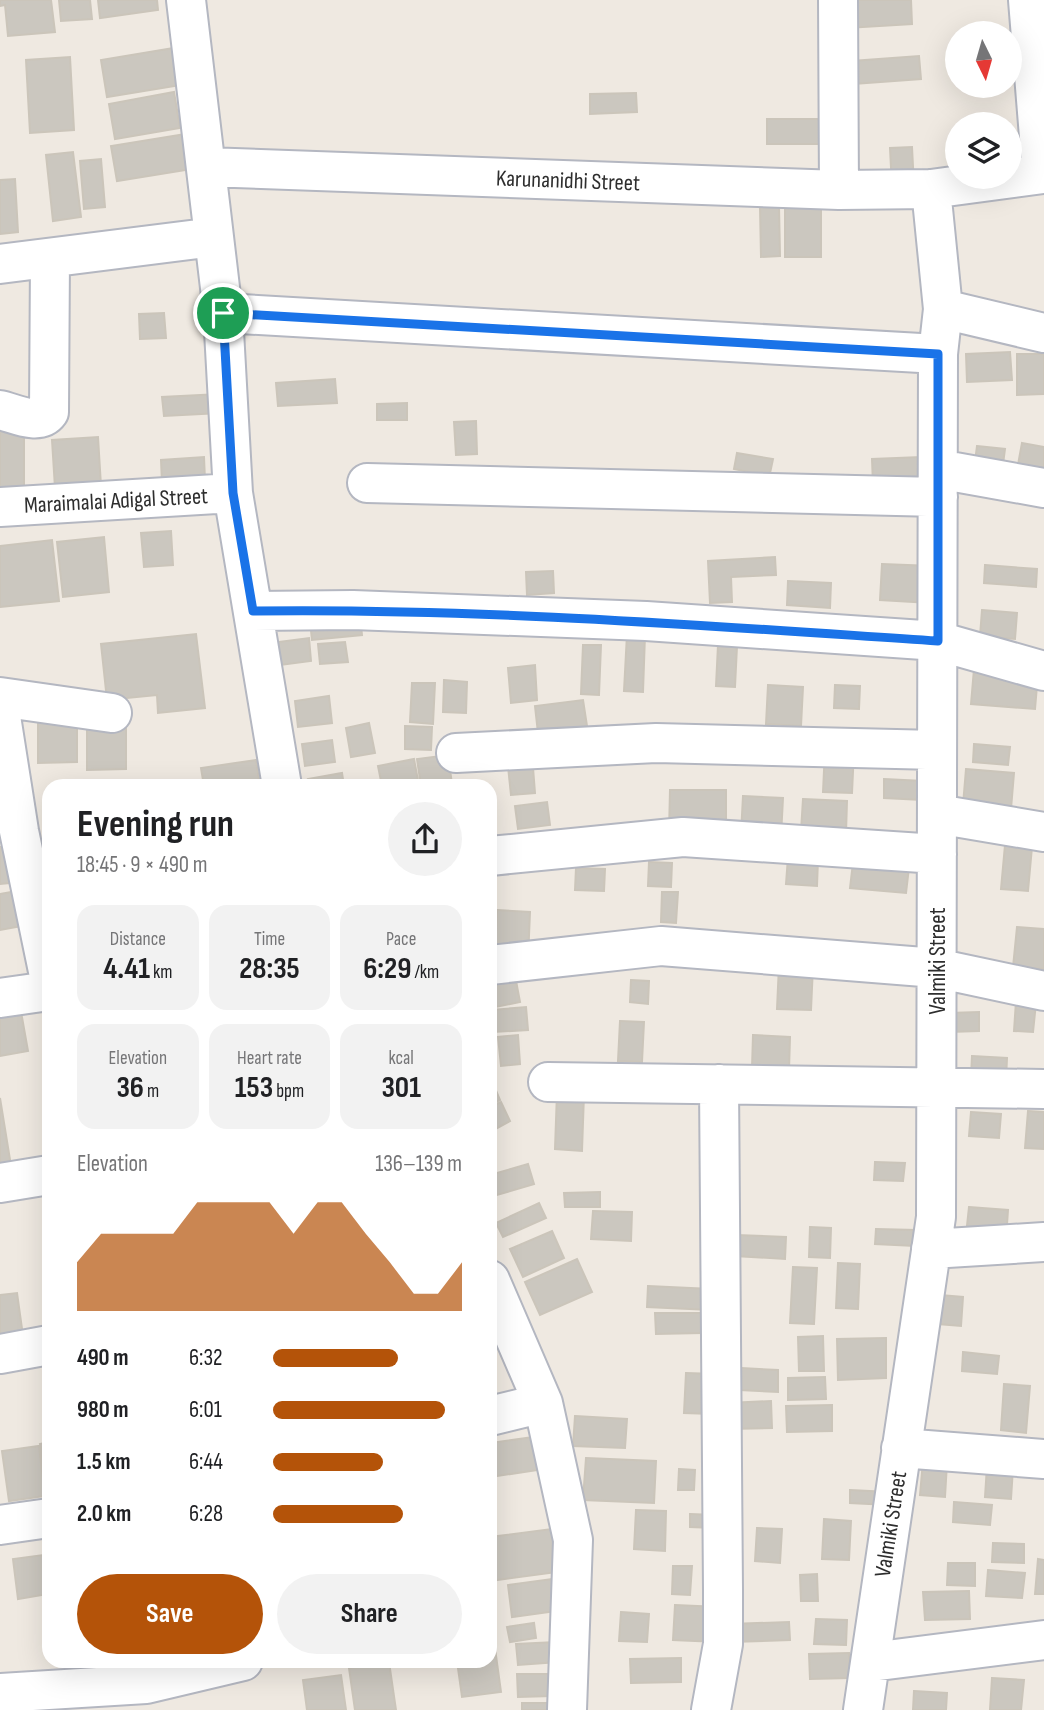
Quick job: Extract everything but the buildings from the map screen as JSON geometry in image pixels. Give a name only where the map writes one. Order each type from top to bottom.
[{"type":"street","points":[[186,0],[223,313],[233,493],[281,779]]},
{"type":"street","points":[[838,0],[839,190]]},
{"type":"street","points":[[1028,0],[1043,174]]},
{"type":"street","name":"Karunanidhi Street","points":[[206,167],[839,190],[931,189],[1043,174]]},
{"type":"street","name":"Valmiki Street","points":[[863,1710],[936,1217],[938,354],[943,309],[931,189]]},
{"type":"street","points":[[0,264],[214,237]]},
{"type":"street","points":[[0,410],[37,419],[44,418],[49,412],[50,258]]},
{"type":"street","points":[[943,309],[1044,333]]},
{"type":"street","points":[[223,313],[938,354]]},
{"type":"street","points":[[367,483],[938,483],[1044,488]]},
{"type":"street","name":"Maraimalai Adigal Street","points":[[0,507],[233,493]]},
{"type":"street","points":[[253,611],[353,610],[646,621],[938,641],[1044,671]]},
{"type":"street","points":[[0,697],[112,713]]},
{"type":"street","points":[[0,710],[19,831],[42,942]]},
{"type":"street","points":[[456,753],[656,743],[937,750]]},
{"type":"street","points":[[937,814],[1044,832]]},
{"type":"street","points":[[497,855],[683,837],[937,854]]},
{"type":"street","points":[[497,964],[661,946],[936,968],[1044,991]]},
{"type":"street","points":[[0,998],[42,992]]},
{"type":"street","points":[[548,1082],[1044,1089]]},
{"type":"street","points":[[711,1710],[723,1644],[719,1084]]},
{"type":"street","points":[[0,1183],[42,1176]]},
{"type":"street","points":[[931,1250],[1044,1242]]},
{"type":"street","points":[[497,1296],[543,1403],[573,1540],[567,1710]]},
{"type":"street","points":[[0,1354],[42,1346]]},
{"type":"street","points":[[497,1414],[543,1403]]},
{"type":"street","points":[[901,1448],[1044,1459]]},
{"type":"street","points":[[0,1525],[42,1519]]},
{"type":"street","points":[[871,1662],[1044,1640]]},
{"type":"street","points":[[0,1693],[181,1668]]},
{"type":"route","points":[[223,313],[938,354],[938,641],[646,621],[353,610],[253,611],[233,493],[223,313]]}]
